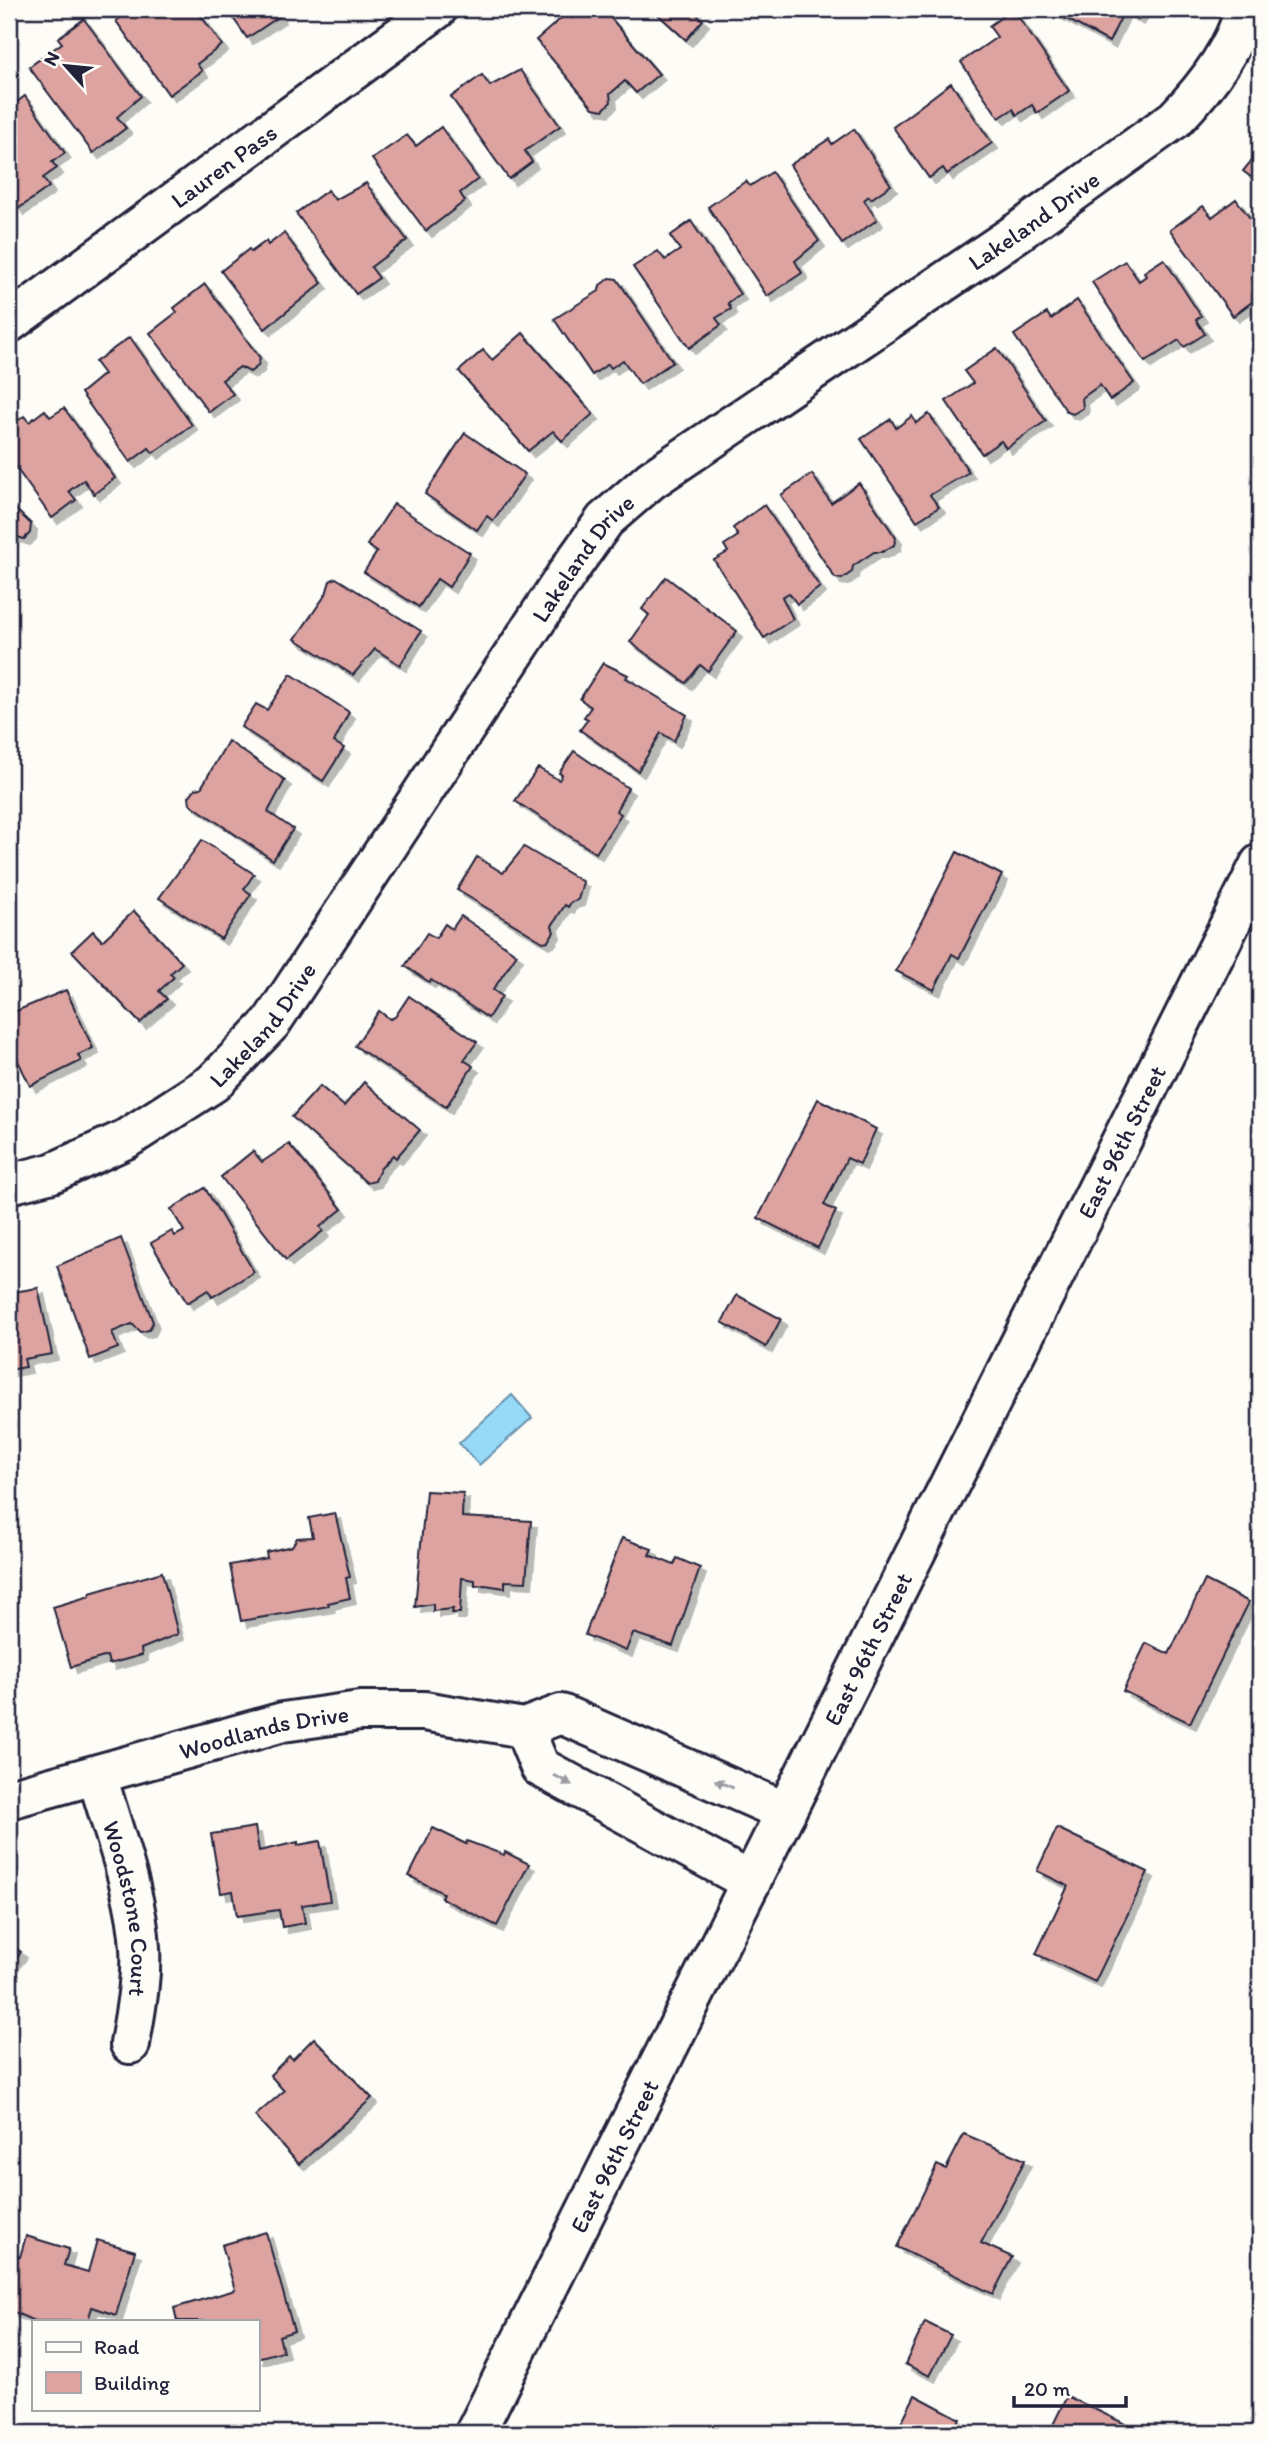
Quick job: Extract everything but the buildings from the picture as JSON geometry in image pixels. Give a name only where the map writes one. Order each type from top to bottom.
[{"type":"street","name":"Lauren Pass","points":[[9,323],[438,9]]},
{"type":"street","name":"Lakeland Drive","points":[[9,1184],[52,1173],[126,1139],[213,1083],[271,1023],[605,520],[651,480],[1018,232],[1175,120],[1197,97],[1223,58],[1241,26],[1245,9]]},
{"type":"street","name":"East 96th Street","points":[[475,2433],[1260,864]]},
{"type":"street","name":"Woodlands Drive","points":[[9,1799],[225,1736],[283,1722],[360,1711],[424,1711],[524,1728]]},
{"type":"street","points":[[751,1882],[540,1767],[524,1728],[561,1714],[786,1812]]},
{"type":"street","name":"Woodstone Court","points":[[97,1775],[137,1919],[139,1963],[130,2044]]},
{"type":"water","points":[[512,1395],[532,1418],[479,1465],[459,1443]]}]
